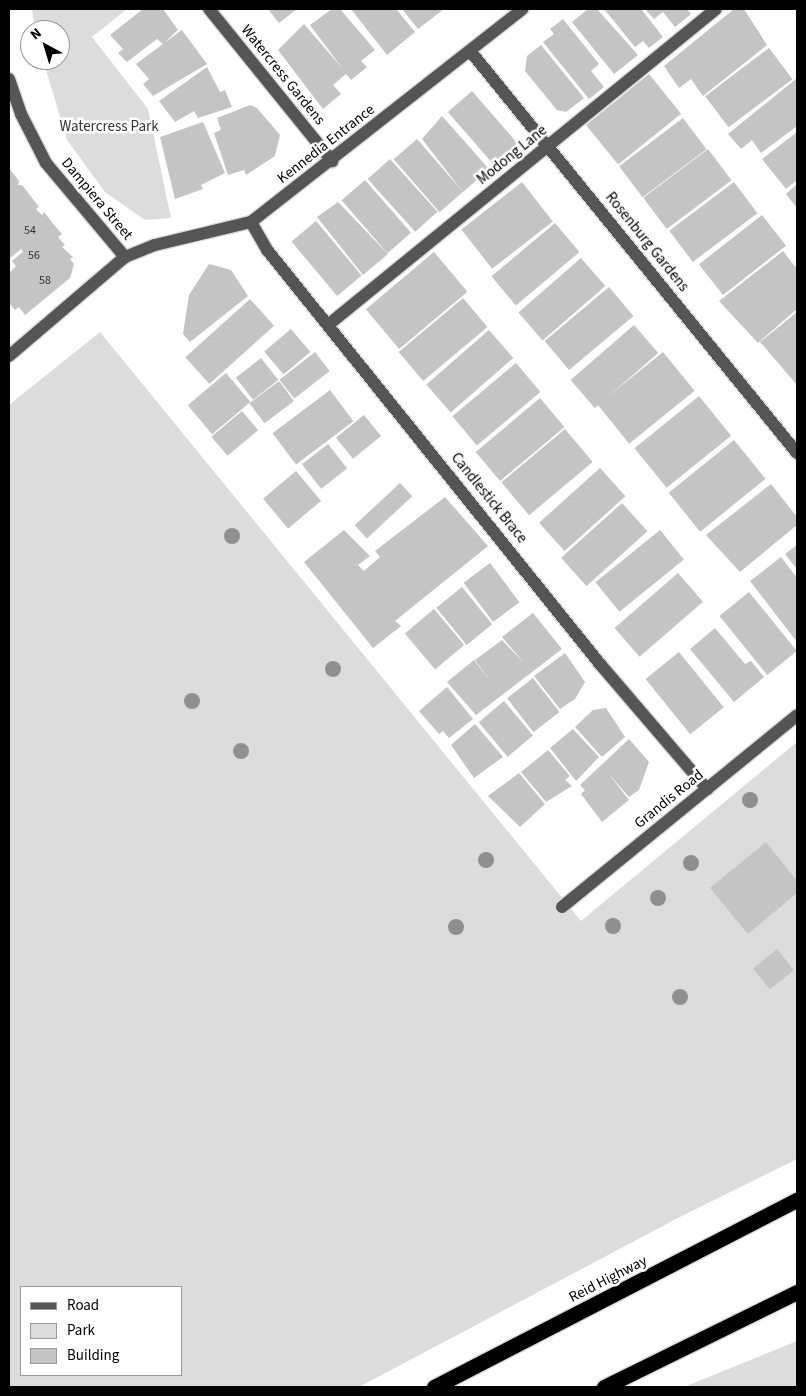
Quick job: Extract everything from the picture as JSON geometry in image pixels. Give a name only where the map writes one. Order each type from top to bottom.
[{"type":"highway","name":"Reid Highway","points":[[434,1387],[797,1200]]},
{"type":"highway","points":[[604,1387],[797,1292]]},
{"type":"street","name":"Watercress Gardens","points":[[209,9],[332,161]]},
{"type":"street","name":"Kennedia Entrance","points":[[11,348],[126,257],[155,245],[251,222],[332,161],[523,9]]},
{"type":"street","name":"Modong Lane","points":[[328,325],[549,147],[716,9]]},
{"type":"street","name":"Rosenburg Gardens","points":[[471,52],[797,453]]},
{"type":"street","name":"Dampiera Street","points":[[9,79],[21,114],[46,163],[126,257]]},
{"type":"street","name":"Candlestick Brace","points":[[251,222],[268,251],[600,664],[707,789]]},
{"type":"street","name":"Grandis Road","points":[[562,907],[797,715]]},
{"type":"green space","name":"Watercress Park","points":[[32,9],[127,9],[92,37],[148,109],[171,218],[145,220],[105,192],[67,140],[46,70],[70,70],[70,20],[34,20]]},
{"type":"green space","points":[[100,332],[581,921],[797,742],[797,1159],[676,1219],[359,1387],[9,1387],[9,405]]},
{"type":"green space","points":[[797,1341],[797,1387],[684,1387]]},
{"type":"building","points":[[143,9],[163,9],[178,30],[164,43],[182,30],[207,64],[153,96],[143,84],[149,79],[136,64],[163,44],[157,39],[127,62],[118,53],[123,49],[110,35]]},
{"type":"building","points":[[268,9],[297,9],[279,23]]},
{"type":"building","points":[[332,9],[340,9],[375,50],[361,61],[367,67],[351,80],[346,74],[333,85],[341,94],[323,109],[278,50],[304,24],[342,68],[310,25]]},
{"type":"building","points":[[351,9],[396,9],[415,32],[387,55]]},
{"type":"building","points":[[402,9],[444,9],[418,29]]},
{"type":"building","points":[[588,9],[597,9],[638,55],[614,74],[572,22]]},
{"type":"building","points":[[604,9],[641,9],[663,37],[649,48],[643,41],[635,47]]},
{"type":"building","points":[[645,9],[687,9],[691,14],[675,27],[663,12],[654,19]]},
{"type":"building","points":[[734,9],[744,9],[767,45],[703,96],[691,79],[679,88],[664,66]]},
{"type":"building","points":[[563,19],[599,64],[591,71],[604,87],[589,99],[543,42],[554,34],[550,29]]},
{"type":"building","points":[[541,45],[584,98],[566,112],[557,110],[525,71],[527,56]]},
{"type":"building","points":[[769,48],[792,79],[729,127],[705,96]]},
{"type":"building","points":[[207,67],[220,92],[225,90],[232,107],[198,118],[194,111],[175,122],[159,101]]},
{"type":"building","points":[[649,74],[681,114],[618,165],[586,125]]},
{"type":"building","points":[[797,78],[797,126],[761,153],[752,140],[741,149],[728,134]]},
{"type":"building","points":[[472,91],[519,145],[495,166],[448,112]]},
{"type":"building","points":[[250,105],[257,108],[280,135],[275,156],[246,175],[244,170],[228,175],[214,133],[221,130],[217,118]]},
{"type":"building","points":[[442,116],[489,169],[463,192],[422,139]]},
{"type":"building","points":[[683,118],[706,149],[643,197],[619,166]]},
{"type":"building","points":[[203,122],[225,173],[201,185],[203,189],[175,199],[160,137]]},
{"type":"building","points":[[797,132],[797,180],[786,189],[762,159]]},
{"type":"building","points":[[417,139],[463,192],[440,212],[394,159]]},
{"type":"building","points":[[708,149],[731,180],[667,229],[643,198]]},
{"type":"building","points":[[390,159],[438,212],[415,232],[368,179]]},
{"type":"building","points":[[9,168],[19,181],[18,185],[22,185],[39,207],[36,209],[42,215],[44,212],[62,234],[58,237],[65,245],[62,247],[73,257],[70,259],[74,264],[70,278],[25,315],[19,307],[15,310],[9,303],[9,273],[16,266],[12,261],[23,252],[21,249],[9,259]]},
{"type":"building","points":[[365,180],[411,233],[388,253],[342,200]]},
{"type":"building","points":[[522,182],[553,221],[492,269],[461,229]]},
{"type":"building","points":[[734,182],[757,213],[693,262],[669,231]]},
{"type":"building","points":[[797,184],[797,208],[786,194]]},
{"type":"building","points":[[338,202],[388,254],[363,275],[317,217]]},
{"type":"building","points":[[762,215],[786,246],[723,295],[699,264]]},
{"type":"building","points":[[316,221],[362,275],[337,296],[291,242]]},
{"type":"building","points":[[555,223],[579,252],[516,305],[491,276]]},
{"type":"building","points":[[783,251],[797,269],[797,309],[758,343],[719,301]]},
{"type":"building","points":[[434,252],[467,292],[399,349],[366,309]]},
{"type":"building","points":[[581,258],[605,286],[543,340],[518,312]]},
{"type":"building","points":[[209,264],[231,270],[248,296],[190,342],[183,334],[189,295]]},
{"type":"building","points":[[609,287],[633,316],[569,370],[545,341]]},
{"type":"building","points":[[463,298],[487,327],[423,381],[399,352]]},
{"type":"building","points":[[250,299],[274,326],[209,384],[185,357]]},
{"type":"building","points":[[797,312],[797,385],[760,342]]},
{"type":"building","points":[[634,325],[658,353],[595,408],[571,380]]},
{"type":"building","points":[[291,329],[310,352],[283,374],[264,351]]},
{"type":"building","points":[[489,330],[513,358],[451,412],[426,384]]},
{"type":"building","points":[[315,352],[330,371],[294,399],[280,380]]},
{"type":"building","points":[[663,352],[694,391],[629,444],[598,405]]},
{"type":"building","points":[[261,358],[278,380],[253,400],[236,378]]},
{"type":"building","points":[[516,363],[540,392],[477,445],[452,416]]},
{"type":"building","points":[[226,373],[250,402],[212,434],[188,405]]},
{"type":"building","points":[[279,381],[294,401],[264,423],[249,403]]},
{"type":"building","points":[[330,390],[353,421],[296,464],[272,433]]},
{"type":"building","points":[[699,396],[731,436],[667,488],[634,448]]},
{"type":"building","points":[[540,398],[564,427],[500,481],[476,452]]},
{"type":"building","points":[[242,411],[258,430],[227,456],[211,437]]},
{"type":"building","points":[[364,415],[381,436],[353,459],[336,438]]},
{"type":"building","points":[[565,429],[593,462],[529,515],[501,482]]},
{"type":"building","points":[[734,440],[765,479],[700,532],[669,493]]},
{"type":"building","points":[[328,444],[347,468],[321,489],[302,464]]},
{"type":"building","points":[[600,468],[625,496],[564,551],[539,523]]},
{"type":"building","points":[[296,471],[321,501],[288,529],[263,499]]},
{"type":"building","points":[[400,483],[412,496],[367,538],[355,525]]},
{"type":"building","points":[[771,484],[797,517],[797,525],[740,572],[706,535]]},
{"type":"building","points":[[445,497],[488,546],[395,621],[401,626],[373,648],[304,562],[344,530],[370,556],[358,565],[364,571],[380,557],[375,551]]},
{"type":"building","points":[[622,503],[647,531],[586,586],[561,558]]},
{"type":"building","points":[[660,530],[684,560],[619,612],[595,582]]},
{"type":"building","points":[[797,545],[797,569],[785,554]]},
{"type":"building","points":[[781,557],[797,578],[797,642],[750,581]]},
{"type":"building","points":[[490,563],[519,602],[493,622],[464,583]]},
{"type":"building","points":[[678,573],[703,602],[640,657],[615,628]]},
{"type":"building","points":[[462,587],[492,624],[467,645],[436,608]]},
{"type":"building","points":[[749,592],[797,651],[767,675],[719,616]]},
{"type":"building","points":[[434,609],[464,645],[435,669],[405,633]]},
{"type":"building","points":[[533,613],[562,649],[476,715],[447,682],[474,660],[492,683],[475,660],[502,640],[524,663],[502,637]]},
{"type":"building","points":[[715,628],[745,664],[751,661],[764,677],[734,702],[690,649]]},
{"type":"building","points":[[679,652],[724,707],[690,734],[646,679]]},
{"type":"building","points":[[565,653],[585,682],[575,699],[560,709],[534,676]]},
{"type":"building","points":[[533,678],[559,712],[533,732],[507,698]]},
{"type":"building","points":[[447,687],[473,719],[449,738],[443,731],[439,734],[419,711]]},
{"type":"building","points":[[504,701],[533,735],[508,757],[479,722]]},
{"type":"building","points":[[606,708],[625,737],[602,757],[575,727],[593,710]]},
{"type":"building","points":[[475,724],[503,757],[474,778],[451,745]]},
{"type":"building","points":[[573,729],[599,757],[576,781],[550,748]]},
{"type":"building","points":[[629,739],[649,762],[639,790],[629,797],[608,773],[629,800],[602,822],[581,794],[585,790],[580,785]]},
{"type":"building","points":[[548,750],[570,776],[565,780],[572,786],[546,802],[521,772]]},
{"type":"building","points":[[519,773],[545,804],[520,827],[488,796]]},
{"type":"building","points":[[766,842],[797,881],[797,893],[748,934],[710,888]]},
{"type":"building","points":[[777,949],[794,970],[770,989],[753,969]]}]
